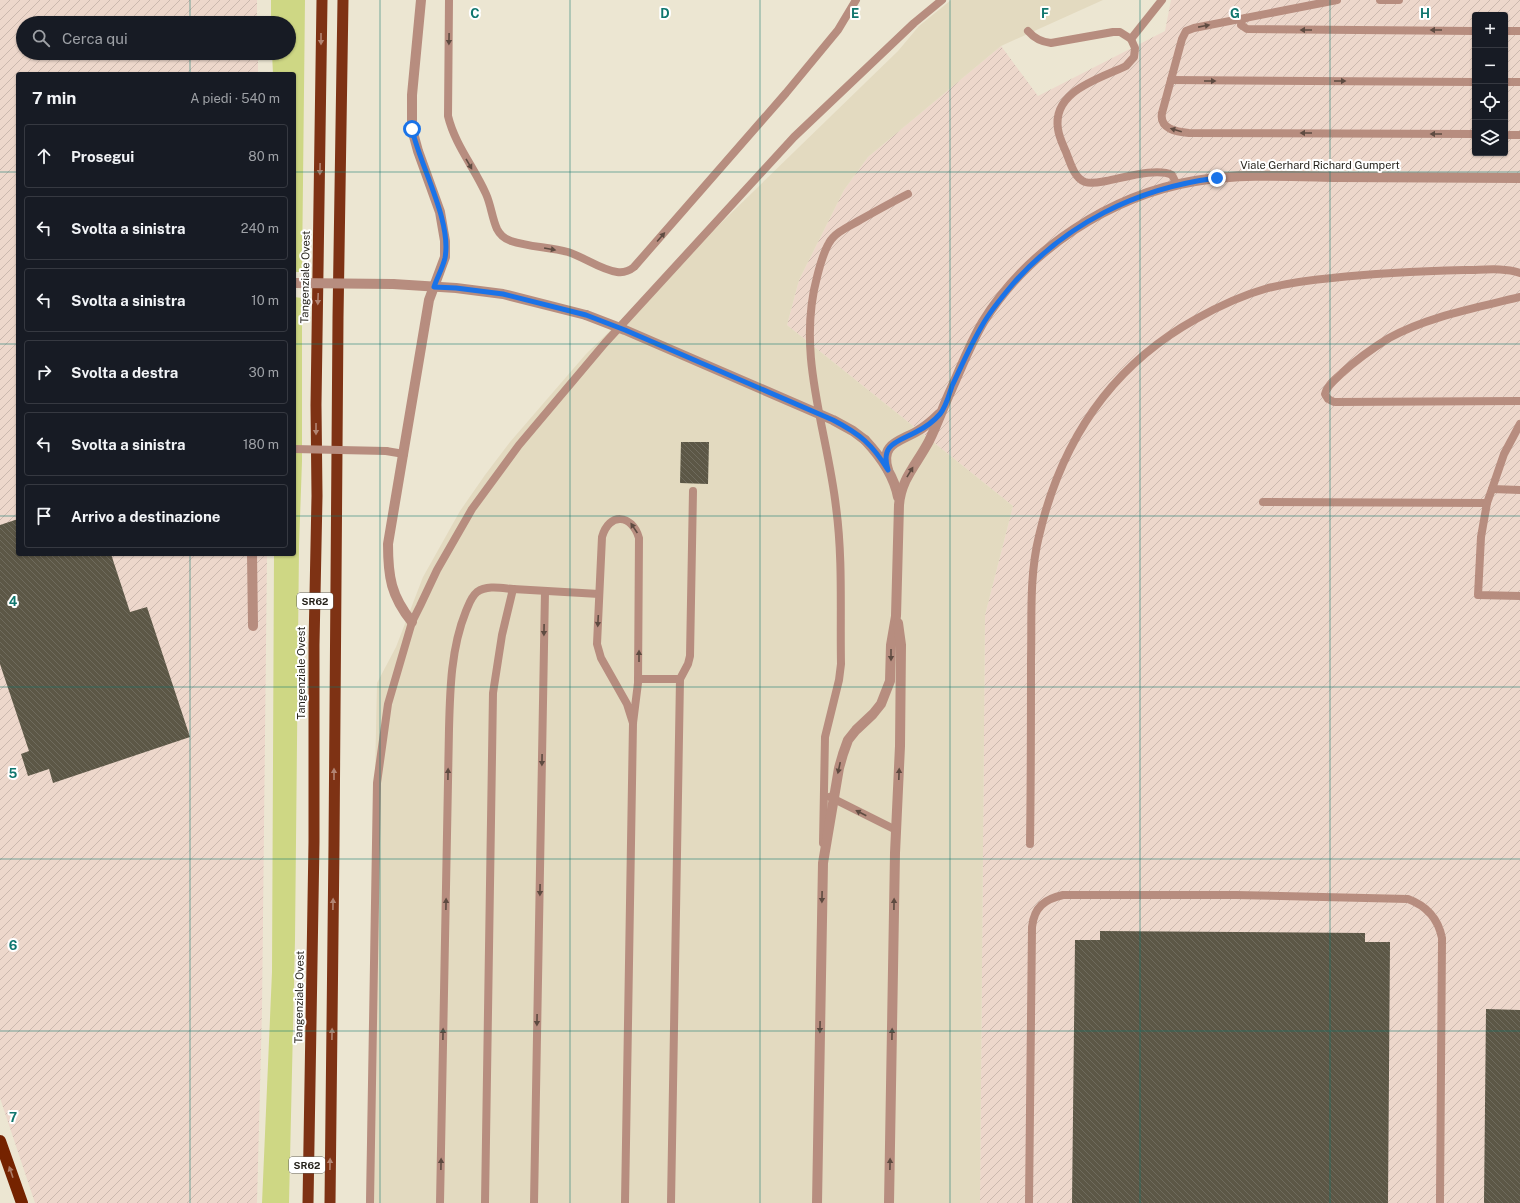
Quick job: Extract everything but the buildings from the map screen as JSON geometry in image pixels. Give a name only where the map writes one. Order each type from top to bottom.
[{"type":"highway","name":"Tangenziale Ovest","points":[[308,1203],[314,842],[314,646],[317,496],[316,405],[322,0]]},
{"type":"highway","name":"SR62","points":[[330,1203],[337,326],[343,0]]},
{"type":"highway","name":"SR62","points":[[304,1203],[310,1126]]},
{"type":"highway","points":[[0,1141],[22,1203]]},
{"type":"street","points":[[412,622],[398,602],[393,590],[388,562],[388,544],[429,300],[445,257],[443,227],[440,212],[418,151],[412,129],[412,94],[421,0]]},
{"type":"street","name":"Viale Gerhard Richard Gumpert","points":[[899,505],[903,484],[928,442],[940,413],[984,322],[1001,298],[1022,273],[1067,235],[1104,213],[1140,196],[1177,185],[1217,178],[1285,176],[1520,178]]},
{"type":"street","points":[[296,283],[393,284],[456,288],[503,294],[586,315],[625,330],[853,430],[866,440],[874,449],[888,470],[897,491],[899,505],[896,616],[891,645],[890,681],[881,704],[848,740],[841,761],[823,863],[817,1203]]},
{"type":"street","points":[[888,470],[886,454],[892,444],[925,426],[940,413]]},
{"type":"street","points":[[252,556],[253,626]]},
{"type":"street","points":[[889,1203],[896,830],[900,746],[901,644],[896,616]]},
{"type":"lane","points":[[449,0],[448,110],[450,126],[457,143],[486,194],[497,230],[505,239],[510,241],[567,252],[612,271],[618,272],[629,270],[634,267],[834,36],[846,20],[856,0]]},
{"type":"lane","points":[[370,1203],[377,782],[388,704],[412,622],[437,570],[472,509],[519,445],[604,343],[794,137],[914,23],[942,0]]},
{"type":"lane","points":[[1131,39],[1162,0]]},
{"type":"lane","points":[[1337,0],[1194,28],[1186,31],[1182,39],[1162,113],[1162,121],[1168,127],[1183,132],[1472,134]]},
{"type":"lane","points":[[1380,0],[1399,0]]},
{"type":"lane","points":[[1246,18],[1242,20],[1241,25],[1246,29],[1472,30]]},
{"type":"lane","points":[[1028,31],[1037,39],[1051,43],[1113,32],[1126,34],[1131,39],[1134,44],[1135,53],[1126,66],[1081,87],[1066,99],[1059,112],[1057,121],[1059,134],[1072,168],[1083,181],[1091,183],[1160,172],[1172,175],[1177,185]]},
{"type":"lane","points":[[1508,31],[1520,31]]},
{"type":"lane","points":[[1171,80],[1472,82]]},
{"type":"lane","points":[[1508,82],[1520,82]]},
{"type":"lane","points":[[1508,135],[1520,135]]},
{"type":"lane","points":[[823,863],[825,738],[841,664],[840,548],[835,499],[813,382],[809,342],[810,314],[820,267],[829,242],[843,230],[885,205],[908,194]]},
{"type":"lane","points":[[1030,844],[1032,589],[1039,536],[1062,466],[1075,438],[1090,414],[1114,384],[1157,344],[1185,325],[1236,300],[1267,289],[1309,280],[1399,273],[1500,270],[1520,273]]},
{"type":"lane","points":[[1520,296],[1447,316],[1417,326],[1389,338],[1354,362],[1328,387],[1326,394],[1328,399],[1334,402],[1520,401]]},
{"type":"lane","points":[[1520,424],[1504,454],[1487,503],[1481,537],[1478,595],[1520,596]]},
{"type":"lane","points":[[296,449],[386,451],[404,454]]},
{"type":"lane","points":[[1492,489],[1520,490]]},
{"type":"lane","points":[[671,1203],[680,679],[688,664],[690,656],[693,491]]},
{"type":"lane","points":[[1263,502],[1487,503]]},
{"type":"lane","points":[[625,1203],[633,723],[637,701],[638,679],[639,538],[637,530],[629,521],[622,519],[614,520],[608,524],[602,537],[598,651],[627,704],[633,723]]},
{"type":"lane","points":[[440,1203],[449,728],[452,671],[462,622],[472,598],[476,593],[487,588],[599,594]]},
{"type":"lane","points":[[485,1203],[493,693],[501,643],[513,589]]},
{"type":"lane","points":[[534,1203],[545,591]]},
{"type":"lane","points":[[638,679],[680,679]]},
{"type":"lane","points":[[824,794],[896,830]]},
{"type":"lane","points":[[1029,1203],[1032,927],[1035,913],[1039,906],[1053,897],[1063,895],[1236,895],[1408,899],[1425,907],[1436,920],[1442,938],[1440,1203]]},
{"type":"shaded area","points":[[0,0],[257,0],[257,16],[16,16],[16,60],[258,60],[258,72],[16,72],[16,556],[267,556],[262,1011],[257,1203],[35,1203],[0,1098]]},
{"type":"shaded area","points":[[951,0],[1103,0],[1001,46],[868,157],[844,190],[799,280],[787,325],[1013,506],[985,615],[980,1203],[366,1203],[377,683],[396,647],[423,577],[460,511],[485,475],[510,442],[586,354],[898,51],[919,26]]},
{"type":"shaded area","points":[[1171,0],[1520,0],[1520,1203],[980,1203],[985,615],[1013,506],[787,325],[799,280],[844,190],[868,157],[1001,46],[1038,96],[1165,31]]},
{"type":"green space","points":[[271,0],[305,0],[302,272],[296,272],[296,72],[273,72],[272,60],[296,60],[296,16],[271,16]]},
{"type":"green space","points":[[296,297],[302,298],[302,461],[299,546],[295,940],[289,1203],[262,1203],[272,972],[274,556],[296,556]]},
{"type":"route","points":[[412,129],[414,140],[440,212],[445,241],[445,257],[434,287],[456,288],[503,294],[586,315],[625,330],[853,430],[866,440],[874,449],[888,470],[886,454],[892,444],[916,432],[940,413],[984,322],[1001,298],[1022,273],[1041,256],[1067,235],[1104,213],[1140,196],[1177,185],[1217,178]]}]
